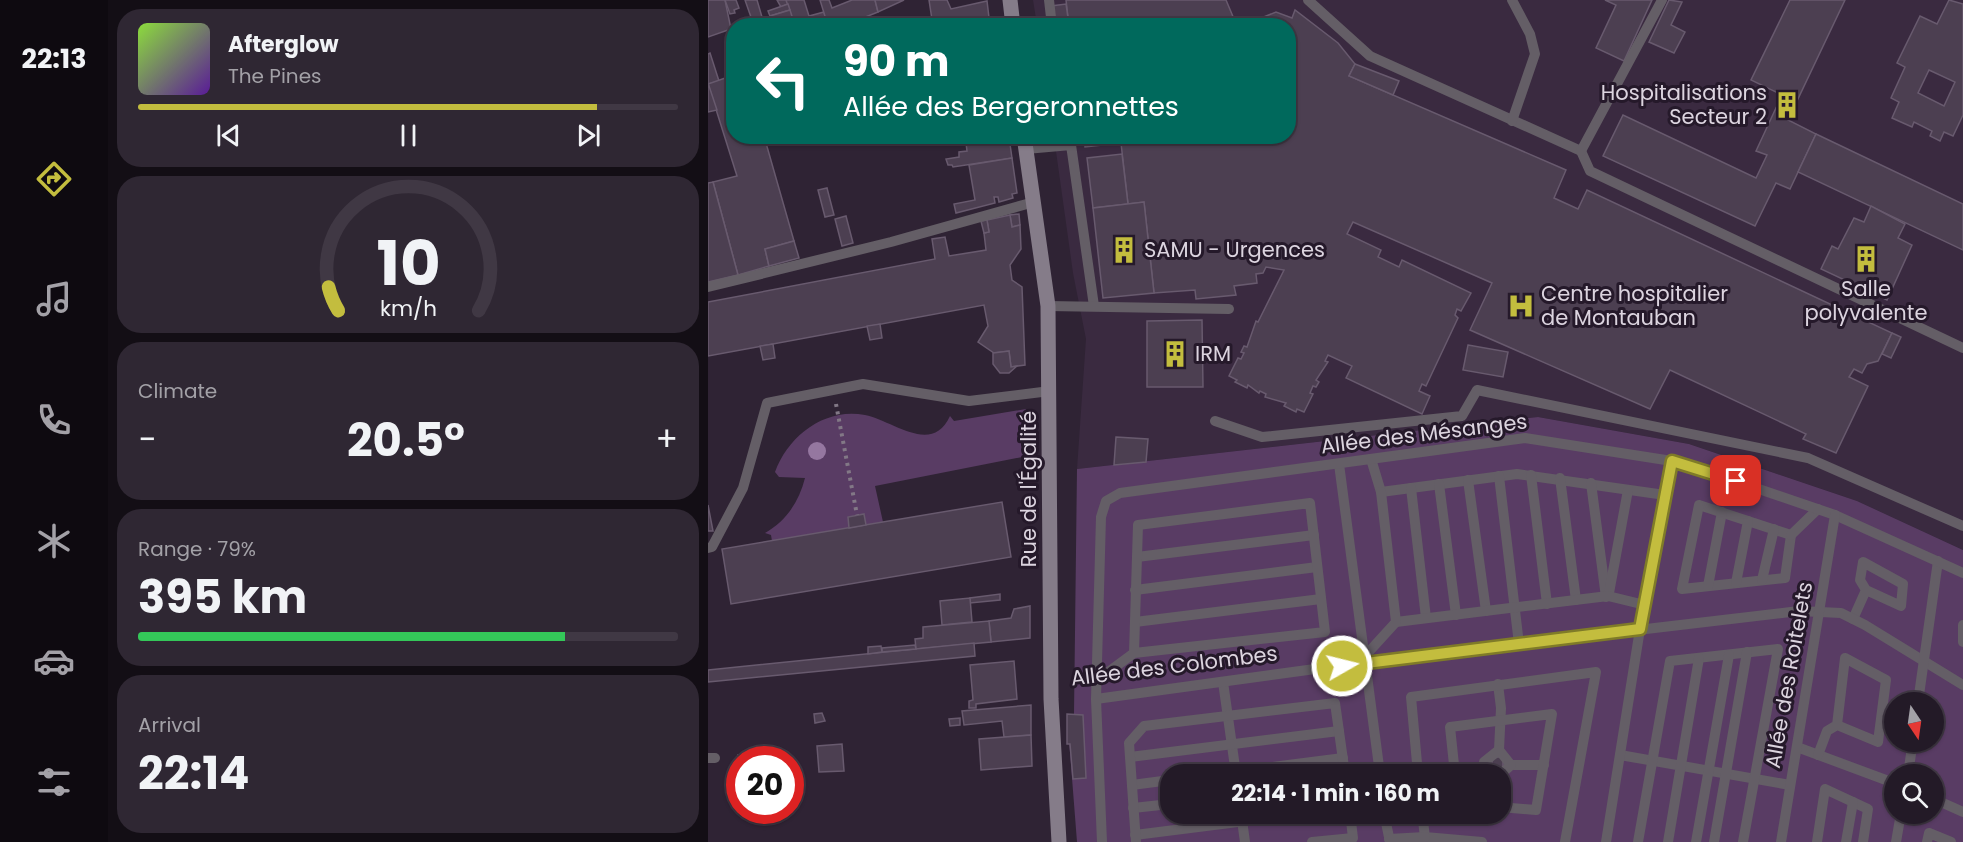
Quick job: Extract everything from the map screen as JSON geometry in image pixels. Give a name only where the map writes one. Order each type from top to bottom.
[{"type":"street","points":[[1010,0],[1012,18]]},
{"type":"street","name":"Rue de l'Égalité","points":[[1025,144],[1048,306],[1051,699],[1059,842]]},
{"type":"lane","points":[[1049,0],[1051,18]]},
{"type":"lane","points":[[1308,0],[1371,56],[1581,151],[1590,171],[1963,348]]},
{"type":"lane","points":[[1512,0],[1530,34],[1535,54],[1512,121]]},
{"type":"lane","points":[[1581,151],[1662,0]]},
{"type":"lane","points":[[1070,144],[1094,306]]},
{"type":"lane","points":[[708,287],[891,242],[1034,202]]},
{"type":"lane","points":[[1048,306],[1229,309]]},
{"type":"lane","points":[[708,548],[712,547],[743,488],[767,403],[863,384],[969,401],[1050,391]]},
{"type":"lane","points":[[1215,422],[1262,437],[1462,416],[1477,390],[1808,458],[1963,526]]},
{"type":"lane","name":"Allée des Mésanges","points":[[1102,842],[1096,699],[1101,516],[1106,501],[1120,493],[1525,438],[1672,461],[1835,515],[1963,573]]},
{"type":"lane","points":[[1371,459],[1381,492],[1396,622]]},
{"type":"lane","points":[[1606,842],[1640,629],[1672,461]]},
{"type":"lane","points":[[1340,464],[1379,764]]},
{"type":"lane","points":[[1381,492],[1499,476],[1531,475],[1665,495]]},
{"type":"lane","points":[[1531,475],[1547,604]]},
{"type":"lane","points":[[1499,476],[1519,644]]},
{"type":"lane","points":[[1560,478],[1576,600]]},
{"type":"lane","points":[[1468,480],[1486,611]]},
{"type":"lane","points":[[1591,483],[1607,597]]},
{"type":"lane","points":[[1439,484],[1456,615]]},
{"type":"lane","points":[[1411,488],[1426,618]]},
{"type":"lane","points":[[1607,597],[1628,490]]},
{"type":"lane","points":[[1096,681],[1134,653],[1325,632],[1310,503],[1138,525],[1134,653]]},
{"type":"lane","points":[[1791,535],[1699,505],[1682,589],[1785,578],[1791,535],[1818,509]]},
{"type":"lane","points":[[1708,586],[1722,512]]},
{"type":"lane","name":"Allée des Roitelets","points":[[1781,842],[1835,515]]},
{"type":"lane","points":[[1736,583],[1748,521]]},
{"type":"lane","points":[[1762,580],[1774,529]]},
{"type":"lane","points":[[1137,557],[1314,535]]},
{"type":"lane","points":[[1920,692],[1938,561]]},
{"type":"lane","points":[[1863,562],[1904,584],[1901,606],[1883,598],[1866,590],[1860,580],[1863,562]]},
{"type":"lane","points":[[1136,590],[1317,567]]},
{"type":"lane","points":[[1853,619],[1866,590]]},
{"type":"lane","points":[[1365,659],[1396,622],[1607,597],[1645,605]]},
{"type":"lane","points":[[1135,622],[1321,599]]},
{"type":"lane","name":"Allée des Colombes","points":[[1096,699],[1223,682],[1365,659],[1820,610],[1841,613],[1853,619],[1963,685]]},
{"type":"lane","points":[[1963,625],[1963,642]]},
{"type":"lane","points":[[1638,842],[1670,661],[1778,649],[1743,842]]},
{"type":"lane","points":[[1714,842],[1747,652]]},
{"type":"lane","points":[[1696,842],[1729,655]]},
{"type":"lane","points":[[1668,842],[1700,657]]},
{"type":"lane","points":[[1845,658],[1886,680],[1878,742],[1837,725],[1842,680],[1845,658]]},
{"type":"lane","points":[[1417,764],[1410,697],[1596,672],[1565,842]]},
{"type":"lane","points":[[1223,682],[1234,764]]},
{"type":"lane","points":[[1498,684],[1501,708],[1498,721],[1498,750],[1510,764]]},
{"type":"lane","points":[[1206,824],[1135,838],[1129,743],[1144,726],[1335,703],[1344,764]]},
{"type":"lane","points":[[1454,764],[1450,727],[1552,714],[1536,810],[1511,808]]},
{"type":"lane","points":[[1818,755],[1827,731],[1837,725]]},
{"type":"lane","points":[[1130,757],[1339,731]]},
{"type":"lane","points":[[1797,747],[1884,779]]},
{"type":"lane","points":[[1486,764],[1484,762],[1498,750]]},
{"type":"lane","points":[[1620,755],[1790,785]]},
{"type":"lane","points":[[1300,764],[1343,758]]},
{"type":"lane","points":[[1511,765],[1544,765]]},
{"type":"lane","points":[[1132,785],[1160,781]]},
{"type":"lane","points":[[1817,842],[1825,789],[1868,809],[1863,842]]},
{"type":"lane","points":[[1846,842],[1852,802]]},
{"type":"lane","points":[[1944,803],[1963,812]]},
{"type":"lane","points":[[1133,808],[1160,805]]},
{"type":"lane","points":[[1242,824],[1245,842]]},
{"type":"lane","points":[[1312,842],[1353,838],[1351,824]]},
{"type":"lane","points":[[1386,824],[1390,840],[1425,837],[1482,842]]},
{"type":"lane","points":[[1423,824],[1425,837]]},
{"type":"lane","points":[[1896,842],[1899,824]]},
{"type":"lane","points":[[1927,842],[1929,832],[1951,842]]},
{"type":"path","points":[[833,390],[857,516]]},
{"type":"shaded area","name":"Centre hospitalier de Montauban","points":[[1033,0],[1963,0],[1963,550],[1857,501],[1689,444],[1538,417],[1077,469],[1086,339],[1073,273],[1055,144],[1296,144],[1296,18],[1036,18]]},
{"type":"shaded area","points":[[1026,409],[1027,456],[875,486],[883,522],[866,525],[863,514],[848,517],[849,528],[772,541],[771,535],[765,533],[791,510],[805,478],[779,477],[775,472],[781,459],[799,436],[822,420],[836,415],[865,415],[922,435],[942,428],[950,416],[954,421]]},
{"type":"shaded area","points":[[1538,417],[1689,444],[1857,501],[1963,550],[1963,842],[1077,842],[1067,714],[1074,714],[1077,469]]},
{"type":"building","points":[[708,0],[725,0],[729,18],[726,18],[726,31],[708,37]]},
{"type":"building","points":[[725,0],[736,0],[739,8],[734,10],[735,13],[730,14]]},
{"type":"building","points":[[745,0],[757,0],[762,17],[751,18]]},
{"type":"building","points":[[777,0],[786,0],[788,4],[781,7]]},
{"type":"building","points":[[786,0],[804,0],[809,16],[824,12],[826,18],[792,18]]},
{"type":"building","points":[[820,0],[829,0],[832,8],[852,0],[875,0],[878,12],[863,18],[826,18]]},
{"type":"building","points":[[875,0],[904,0],[878,12]]},
{"type":"building","points":[[929,0],[947,0],[951,9],[987,1],[989,18],[932,18]]},
{"type":"building","points":[[1066,0],[1226,0],[1234,18],[1068,18]]},
{"type":"building","points":[[1605,0],[1652,0],[1624,61],[1596,48],[1616,5]]},
{"type":"building","points":[[1669,0],[1682,2],[1671,25],[1685,32],[1674,53],[1649,42]]},
{"type":"building","name":"Hospitalisations Secteur 2","points":[[1790,0],[1845,0],[1788,120],[1816,134],[1790,189],[1776,183],[1755,226],[1603,156],[1623,115],[1756,178],[1767,155],[1756,151],[1782,95],[1751,80]]},
{"type":"building","points":[[1949,0],[1963,4],[1963,115],[1953,136],[1944,132],[1940,141],[1930,136],[1932,131],[1914,122],[1912,127],[1892,118],[1899,102],[1891,98],[1905,67],[1897,63],[1920,16],[1937,24]],"holes":[[[1929,70],[1955,82],[1944,106],[1918,93]]]},
{"type":"building","points":[[788,4],[790,10],[770,16],[768,11]]},
{"type":"building","points":[[1066,4],[1068,18],[1053,18],[1051,6]]},
{"type":"building","points":[[790,10],[792,18],[771,18],[770,16]]},
{"type":"building","points":[[1295,10],[1338,43],[1355,64],[1349,76],[1566,170],[1554,198],[1578,209],[1587,190],[1892,333],[1878,361],[1867,364],[1862,373],[1854,369],[1849,377],[1868,386],[1836,453],[1803,439],[1806,434],[1670,370],[1650,409],[1470,330],[1492,283],[1353,222],[1347,234],[1381,250],[1378,257],[1399,267],[1402,260],[1471,293],[1461,311],[1457,309],[1455,315],[1458,318],[1426,386],[1422,384],[1419,391],[1430,396],[1422,414],[1346,378],[1352,366],[1328,355],[1325,361],[1328,362],[1316,380],[1319,382],[1316,387],[1313,386],[1310,393],[1313,394],[1304,412],[1297,409],[1296,412],[1284,406],[1286,403],[1265,397],[1266,394],[1260,391],[1259,393],[1248,385],[1247,388],[1229,376],[1238,358],[1241,359],[1244,353],[1241,352],[1244,346],[1247,347],[1256,321],[1258,322],[1284,270],[1266,267],[1263,273],[1256,274],[1257,283],[1234,286],[1236,295],[1196,299],[1195,290],[1154,293],[1144,202],[1128,204],[1121,144],[1296,144],[1296,18],[1292,18]]},
{"type":"building","points":[[1276,12],[1292,18],[1261,18]]},
{"type":"building","points":[[710,53],[719,81],[708,84],[708,54]]},
{"type":"building","points":[[1355,64],[1399,81],[1393,95],[1349,76]]},
{"type":"building","points":[[726,78],[726,141],[708,84]]},
{"type":"building","points":[[708,83],[717,110],[708,112]]},
{"type":"building","points":[[1816,134],[1963,204],[1963,250],[1798,172]]},
{"type":"building","points":[[727,144],[766,144],[794,241],[765,249],[769,266],[738,275],[713,182],[737,176]]},
{"type":"building","points":[[966,144],[1010,144],[1012,158],[953,167],[948,165],[946,159],[959,157],[959,152],[967,151]]},
{"type":"building","points":[[1085,144],[1112,144],[1085,147]]},
{"type":"building","points":[[1122,154],[1128,204],[1093,208],[1087,158]]},
{"type":"building","points":[[1012,158],[1017,193],[1012,194],[1013,198],[999,202],[998,197],[994,197],[995,203],[956,213],[954,204],[975,200],[969,165]]},
{"type":"building","points":[[713,182],[738,275],[708,282],[708,183]]},
{"type":"building","points":[[827,188],[834,215],[825,217],[818,190]]},
{"type":"building","name":"SAMU - Urgences","points":[[1144,202],[1154,293],[1103,298],[1093,208]]},
{"type":"building","name":"Salle polyvalente","points":[[1871,206],[1905,224],[1898,238],[1912,245],[1887,300],[1821,269],[1832,246],[1838,249],[1854,218],[1864,222]]},
{"type":"building","points":[[1019,214],[1020,225],[1012,227],[1010,215]]},
{"type":"building","points":[[1010,215],[1012,227],[1020,225],[1021,249],[1010,265],[1012,280],[1022,287],[1025,365],[1011,367],[1009,351],[994,353],[978,342],[988,326],[984,305],[708,356],[708,302],[935,259],[932,239],[945,237],[949,256],[986,250],[984,233],[989,232],[987,220]]},
{"type":"building","points":[[846,216],[853,243],[842,246],[835,219]]},
{"type":"building","points":[[987,220],[989,232],[984,233],[981,221]]},
{"type":"building","points":[[794,241],[799,258],[769,266],[765,249]]},
{"type":"building","name":"IRM","points":[[1202,320],[1203,387],[1147,387],[1147,321]]},
{"type":"building","points":[[880,324],[882,338],[870,340],[867,326]]},
{"type":"building","points":[[1892,333],[1901,337],[1891,358],[1882,354]]},
{"type":"building","points":[[773,344],[775,358],[763,360],[760,346]]},
{"type":"building","points":[[1468,345],[1508,352],[1503,377],[1463,370]]},
{"type":"building","points":[[1009,351],[1011,367],[1017,366],[1009,373],[1000,373],[993,364],[993,353]]},
{"type":"building","points":[[1116,437],[1148,439],[1146,462],[1114,465]]},
{"type":"building","points":[[1002,502],[1011,557],[731,604],[722,549]]},
{"type":"building","points":[[708,505],[713,531],[708,531]]},
{"type":"building","points":[[864,514],[866,525],[849,528],[848,517]]},
{"type":"building","points":[[1000,594],[1000,600],[970,603],[970,598]]},
{"type":"building","points":[[970,598],[972,622],[942,625],[940,601]]},
{"type":"building","points":[[1030,606],[1030,638],[991,642],[989,621],[1011,618],[1014,609]]},
{"type":"building","points":[[989,621],[991,642],[916,649],[915,639],[923,638],[923,627]]},
{"type":"building","points":[[974,643],[975,656],[708,682],[708,670]]},
{"type":"building","points":[[915,645],[916,649],[882,652],[882,648]]},
{"type":"building","points":[[881,646],[882,652],[868,654],[868,647]]},
{"type":"building","points":[[1014,661],[1017,699],[976,704],[976,708],[969,708],[969,701],[973,700],[970,665]]},
{"type":"building","points":[[1031,705],[1031,735],[1004,737],[1002,721],[964,725],[962,711]]},
{"type":"building","points":[[822,713],[825,721],[815,723],[814,714]]},
{"type":"building","points":[[1067,714],[1083,715],[1086,778],[1073,779],[1070,744],[1067,744]]},
{"type":"building","points":[[960,718],[960,725],[950,726],[949,719]]},
{"type":"building","points":[[1031,735],[1032,766],[981,770],[979,739]]},
{"type":"building","points":[[842,744],[844,771],[819,772],[817,746]]},
{"type":"building","points":[[1492,757],[1503,757],[1503,764],[1492,764]]},
{"type":"place","name":"Hospitalisations Secteur 2","points":[[1787,105]]},
{"type":"place","name":"SAMU - Urgences","points":[[1124,250]]},
{"type":"place","name":"Salle polyvalente","points":[[1866,259]]},
{"type":"place","name":"Centre hospitalier de Montauban","points":[[1521,306]]},
{"type":"place","name":"IRM","points":[[1175,354]]},
{"type":"route","points":[[1342,666],[1640,629],[1672,461],[1736,481]]}]
